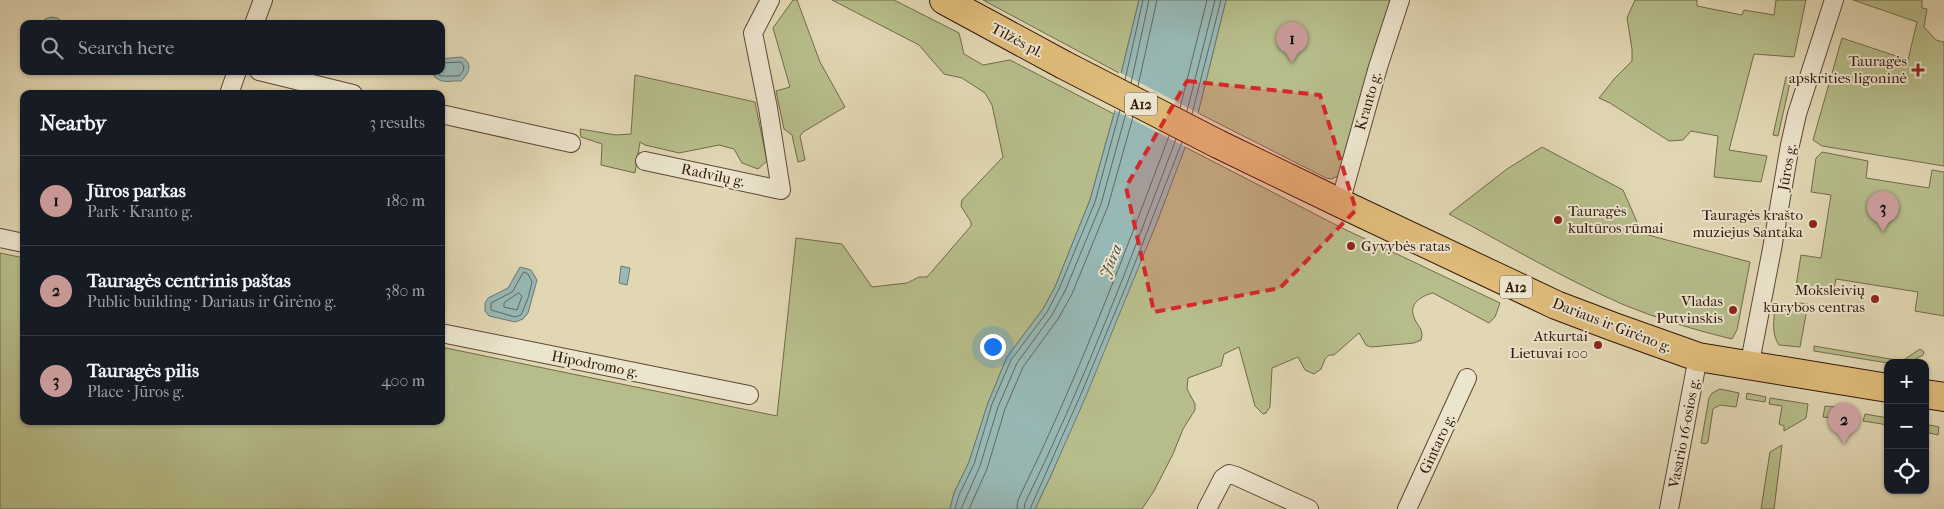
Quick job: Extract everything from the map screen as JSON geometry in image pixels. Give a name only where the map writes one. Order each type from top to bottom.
[{"type":"highway","name":"Tilžės pl.","points":[[944,0],[1064,65],[1218,144]]},
{"type":"highway","name":"Dariaus ir Girėno g.","points":[[1218,144],[1340,204],[1556,305],[1614,327],[1698,357],[1884,387]]},
{"type":"highway","points":[[1929,395],[1944,397]]},
{"type":"street","points":[[256,20],[263,0]]},
{"type":"street","name":"Radvilų g.","points":[[645,161],[781,190],[768,108],[753,33],[770,0]]},
{"type":"street","name":"Kranto g.","points":[[1340,204],[1378,67],[1400,0]]},
{"type":"street","name":"Jūros g.","points":[[1749,366],[1797,114],[1834,0]]},
{"type":"street","points":[[230,90],[236,75]]},
{"type":"street","points":[[275,75],[337,90]]},
{"type":"street","points":[[445,115],[571,143]]},
{"type":"street","points":[[0,238],[20,242]]},
{"type":"street","name":"Hipodromo g.","points":[[445,335],[749,395]]},
{"type":"street","name":"Vasario 16-osios g.","points":[[1669,509],[1698,357]]},
{"type":"street","name":"Gintaro g.","points":[[1407,509],[1467,378]]},
{"type":"street","points":[[1207,509],[1223,478],[1229,474],[1309,509]]},
{"type":"highlighted area","points":[[1187,81],[1320,95],[1356,210],[1280,288],[1154,312],[1126,187]]},
{"type":"green space","points":[[793,0],[797,0],[820,62],[845,107],[803,132],[800,136],[805,160],[798,162],[792,135],[784,129],[776,91],[790,87],[773,28]]},
{"type":"green space","points":[[832,0],[894,0],[959,33],[964,54],[983,65],[1010,60],[1114,114],[1090,200],[1055,287],[1043,309],[1007,357],[988,403],[969,462],[954,493],[950,509],[0,509],[0,253],[20,257],[20,425],[445,425],[445,348],[777,416],[796,238],[842,244],[872,287],[907,283],[919,277],[927,277],[971,226],[971,222],[961,206],[962,200],[1003,157],[992,105],[985,93],[962,78],[944,74],[919,45]]},
{"type":"green space","points":[[983,0],[1139,0],[1121,74]]},
{"type":"green space","points":[[1226,0],[1393,0],[1338,176],[1331,179],[1326,178],[1198,113]]},
{"type":"green space","points":[[1635,0],[1697,0],[1697,6],[1742,15],[1744,10],[1774,15],[1776,0],[1806,0],[1794,57],[1754,54],[1729,150],[1767,156],[1761,182],[1714,177],[1718,136],[1691,131],[1683,140],[1669,141],[1599,98],[1632,61],[1627,18]]},
{"type":"green space","points":[[1853,0],[1922,0],[1922,8],[1927,9],[1924,27],[1936,40],[1944,42],[1944,166],[1822,146],[1813,140],[1842,38],[1908,60],[1917,22]]},
{"type":"green space","points":[[635,75],[755,102],[767,161],[758,169],[742,163],[734,149],[719,145],[679,153],[645,145],[640,142],[635,173],[601,165],[602,144],[581,137],[580,129],[616,135],[631,134]]},
{"type":"green space","points":[[1786,77],[1791,78],[1778,136],[1773,135]]},
{"type":"green space","points":[[1185,147],[1340,227],[1500,303],[1495,317],[1489,323],[1433,293],[1426,295],[1418,300],[1413,310],[1414,318],[1422,332],[1421,340],[1414,343],[1371,347],[1366,345],[1359,333],[1334,355],[1329,355],[1321,369],[1314,374],[1305,370],[1298,357],[1272,368],[1270,407],[1263,414],[1255,406],[1239,347],[1224,354],[1221,366],[1188,378],[1187,389],[1195,404],[1195,410],[1183,429],[1173,454],[1154,491],[1142,509],[1035,509],[1052,473],[1157,222]]},
{"type":"green space","points":[[1542,147],[1623,190],[1637,222],[1648,235],[1750,262],[1737,330],[1732,339],[1677,324],[1622,304],[1556,272],[1449,214],[1507,169]]},
{"type":"green space","points":[[1822,152],[1868,161],[1866,178],[1929,188],[1932,170],[1944,172],[1944,316],[1915,311],[1918,292],[1836,279],[1833,294],[1813,291],[1808,294],[1795,292],[1801,255],[1821,258],[1831,195],[1811,192],[1816,158]]},
{"type":"green space","points":[[1800,303],[1808,304],[1800,347],[1779,345],[1774,331],[1775,307],[1788,310]]},
{"type":"green space","points":[[1814,346],[1890,359],[1884,359],[1884,362],[1814,351]]},
{"type":"green space","points":[[1920,349],[1924,352],[1923,355],[1916,359],[1905,359]]},
{"type":"green space","points":[[1720,389],[1739,393],[1736,407],[1720,405],[1713,409],[1708,442],[1706,444],[1701,443],[1709,398],[1712,393]]},
{"type":"green space","points":[[1747,393],[1766,397],[1765,402],[1746,399]]},
{"type":"green space","points":[[1770,398],[1808,404],[1806,418],[1784,431],[1784,426],[1779,424],[1782,406],[1769,404]]},
{"type":"green space","points":[[1825,406],[1852,409],[1851,418],[1845,418],[1845,420],[1823,417]]},
{"type":"green space","points":[[1865,414],[1884,417],[1884,424],[1863,421]]},
{"type":"green space","points":[[1929,425],[1939,427],[1938,435],[1929,433]]},
{"type":"green space","points":[[1782,445],[1774,509],[1761,509],[1770,452]]},
{"type":"water","name":"Jūra","points":[[1139,0],[1226,0],[1198,113],[1157,222],[1086,396],[1035,509],[950,509],[954,493],[969,462],[988,403],[1007,357],[1043,309],[1055,287],[1090,200],[1114,114],[1121,74]]},
{"type":"water","points":[[51,17],[60,20],[44,20]]},
{"type":"water","points":[[461,57],[465,59],[469,68],[461,81],[443,81],[434,76],[445,75],[445,59]]},
{"type":"water","points":[[621,266],[630,268],[627,285],[619,283]]},
{"type":"water","points":[[520,267],[531,270],[537,280],[528,313],[523,319],[515,322],[489,316],[485,311],[485,303],[488,298],[508,288]]},
{"type":"pier","points":[[1119,72],[1200,114],[1188,148],[1112,109]]},
{"type":"place","name":"Jūros parkas","points":[[1292,63]]},
{"type":"place","name":"Tauragės apskrities ligoninė","points":[[1918,70]]},
{"type":"place","name":"Tauragės kultūros rūmai","points":[[1558,220]]},
{"type":"place","name":"Tauragės krašto muziejus Santaka","points":[[1813,224]]},
{"type":"place","name":"Tauragės pilis","points":[[1883,232]]},
{"type":"place","name":"Gyvybės ratas","points":[[1351,246]]},
{"type":"place","name":"Moksleivių kūrybos centras","points":[[1875,299]]},
{"type":"place","name":"Vladas Putvinskis","points":[[1733,310]]},
{"type":"place","name":"Atkurtai Lietuvai 100","points":[[1598,345]]},
{"type":"place","name":"Tauragės centrinis paštas","points":[[1844,444]]}]
